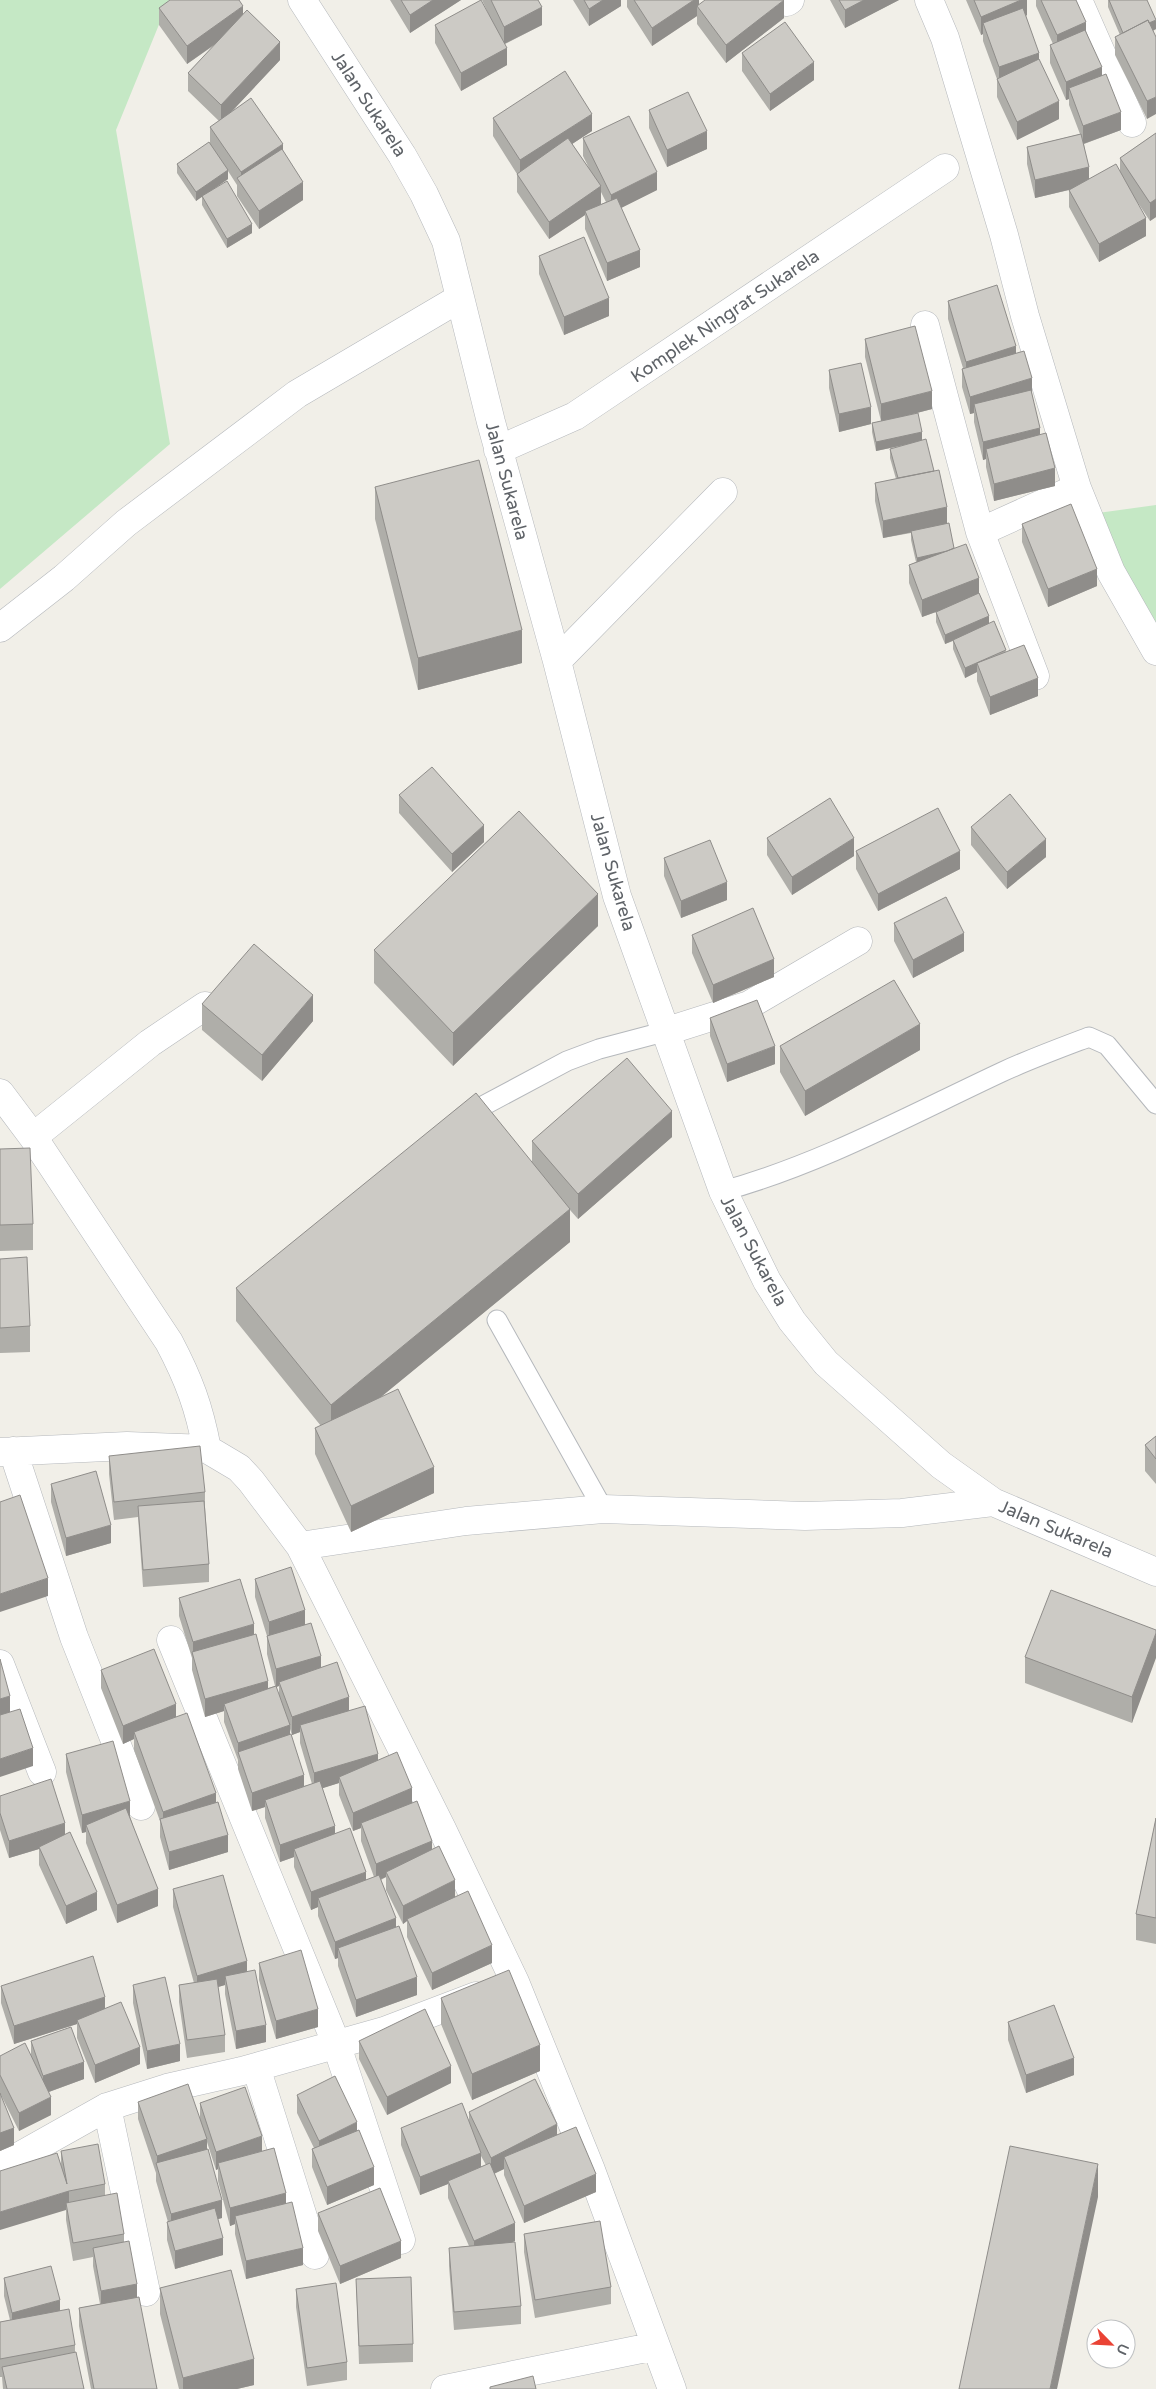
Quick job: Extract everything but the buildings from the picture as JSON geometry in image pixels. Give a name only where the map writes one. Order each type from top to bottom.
[{"type":"street","name":"Jalan Sukarela","points":[[302,0],[402,155],[424,194],[446,241],[498,450],[556,661],[617,896],[640,965],[667,1031],[723,1192],[767,1281],[792,1322],[826,1363],[941,1465],[993,1502],[1156,1572]]},
{"type":"street","points":[[929,0],[948,47],[1004,235],[1025,316],[1077,488],[1111,572],[1156,650]]},
{"type":"street","points":[[1078,0],[1132,123]]},
{"type":"street","name":"Komplek Ningrat Sukarela","points":[[498,450],[576,416],[944,168]]},
{"type":"street","points":[[0,628],[64,578],[126,523],[297,394],[460,298]]},
{"type":"street","points":[[925,325],[980,532],[1035,676]]},
{"type":"street","points":[[980,532],[1077,488]]},
{"type":"street","points":[[556,661],[723,492]]},
{"type":"street","points":[[667,1031],[749,1005],[858,941]]},
{"type":"street","points":[[33,1137],[150,1043],[205,1006]]},
{"type":"street","points":[[0,1093],[33,1137],[169,1342],[188,1378],[200,1412],[207,1450]]},
{"type":"street","points":[[140,1806],[74,1638],[6,1452],[127,1446],[207,1450],[239,1468],[300,1546],[437,1820],[515,1982],[591,2170],[672,2389]]},
{"type":"street","points":[[300,1546],[466,1521],[603,1509],[805,1516],[902,1512],[993,1502]]},
{"type":"street","points":[[171,1640],[336,2043],[401,2240]]},
{"type":"street","points":[[0,1664],[42,1772]]},
{"type":"street","points":[[0,2167],[107,2107],[167,2088],[256,2067],[384,2031],[515,1982]]},
{"type":"street","points":[[256,2067],[315,2255]]},
{"type":"street","points":[[107,2107],[146,2292]]},
{"type":"street","points":[[445,2389],[656,2346]]},
{"type":"lane","points":[[450,1127],[473,1110],[568,1061],[599,1048],[667,1031]]},
{"type":"lane","points":[[723,1192],[770,1178],[917,1114],[1003,1072],[1090,1036],[1107,1045],[1156,1104]]},
{"type":"lane","points":[[497,1320],[603,1509]]},
{"type":"green space","points":[[0,0],[169,0],[116,130],[170,444],[0,589]]},
{"type":"green space","points":[[1156,505],[1156,644],[1098,513]]}]
